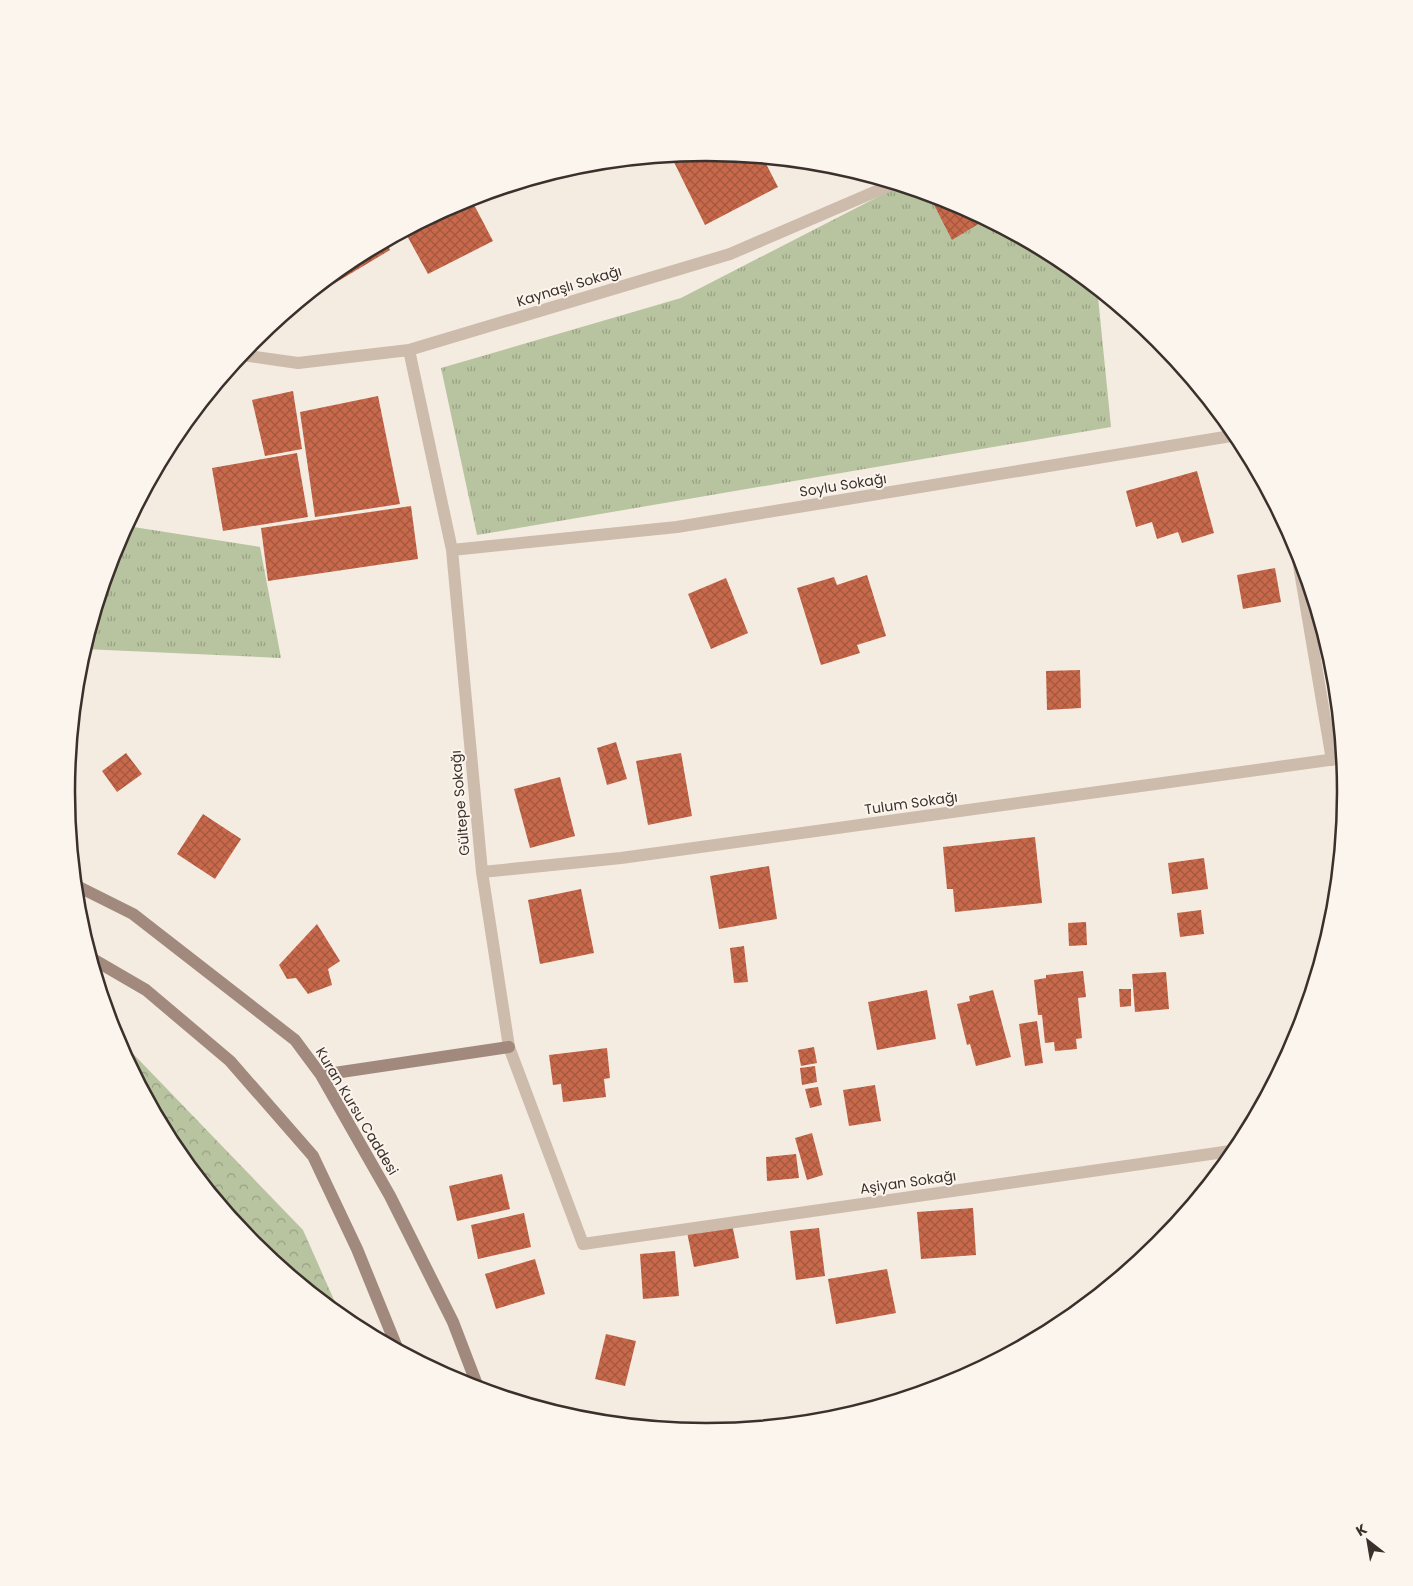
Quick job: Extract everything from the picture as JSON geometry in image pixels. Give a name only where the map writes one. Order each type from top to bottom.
[{"type":"main road","name":"Kuran Kursu Caddesi","points":[[82,889],[133,914],[295,1040],[321,1075],[398,1213],[453,1322],[475,1380]]},
{"type":"main road","points":[[99,963],[146,990],[230,1061],[313,1156],[357,1248],[395,1342]]},
{"type":"main road","points":[[321,1075],[509,1047]]},
{"type":"street","name":"Kaynaşlı Sokağı","points":[[251,356],[298,363],[409,350],[730,254],[885,188]]},
{"type":"street","name":"Gültepe Sokağı","points":[[409,350],[452,550],[482,872],[509,1047],[583,1244]]},
{"type":"street","name":"Soylu Sokağı","points":[[452,550],[677,527],[1228,436]]},
{"type":"street","points":[[1303,588],[1337,754]]},
{"type":"street","name":"Tulum Sokağı","points":[[482,872],[621,858],[1337,759]]},
{"type":"street","name":"Aşiyan Sokağı","points":[[583,1244],[1226,1152]]},
{"type":"green space","points":[[892,190],[948,210],[986,227],[1022,246],[1057,268],[1098,298],[1111,427],[477,535],[441,368],[681,298]]},
{"type":"green space","points":[[134,527],[260,547],[281,658],[92,649],[109,590]]},
{"type":"green space","points":[[130,1051],[303,1230],[336,1304],[290,1268],[260,1240],[205,1177],[181,1144],[160,1109]]},
{"type":"building","points":[[706,161],[767,165],[778,187],[705,225],[674,163]]},
{"type":"building","points":[[934,205],[979,224],[952,240]]},
{"type":"building","points":[[475,206],[493,241],[428,274],[408,237]]},
{"type":"building","points":[[389,247],[390,250],[333,284]]},
{"type":"building","points":[[293,391],[302,449],[265,456],[252,400]]},
{"type":"building","points":[[378,396],[400,504],[315,517],[300,412]]},
{"type":"building","points":[[297,453],[308,517],[223,531],[212,468]]},
{"type":"building","points":[[1197,471],[1214,533],[1182,543],[1178,532],[1157,539],[1152,522],[1136,527],[1126,491]]},
{"type":"building","points":[[411,506],[418,559],[268,581],[261,528]]},
{"type":"building","points":[[1275,568],[1281,602],[1243,609],[1237,575]]},
{"type":"building","points":[[867,575],[886,636],[857,645],[860,653],[821,665],[797,588],[834,577],[837,585]]},
{"type":"building","points":[[726,578],[748,633],[711,649],[688,594]]},
{"type":"building","points":[[1080,670],[1081,708],[1047,710],[1046,671]]},
{"type":"building","points":[[616,742],[627,779],[607,785],[597,748]]},
{"type":"building","points":[[126,753],[142,774],[117,792],[102,771]]},
{"type":"building","points":[[681,753],[692,816],[648,825],[636,761]]},
{"type":"building","points":[[560,777],[575,836],[530,848],[514,789]]},
{"type":"building","points":[[203,814],[241,839],[215,879],[177,854]]},
{"type":"building","points":[[1035,837],[1042,903],[955,912],[953,889],[947,889],[943,847]]},
{"type":"building","points":[[1204,858],[1208,889],[1172,894],[1168,863]]},
{"type":"building","points":[[769,866],[777,919],[719,929],[710,876]]},
{"type":"building","points":[[581,889],[594,953],[540,964],[528,900]]},
{"type":"building","points":[[1201,910],[1204,934],[1180,937],[1177,913]]},
{"type":"building","points":[[1086,922],[1087,945],[1069,946],[1068,923]]},
{"type":"building","points":[[317,924],[340,961],[328,969],[332,985],[308,994],[296,978],[287,979],[279,965]]},
{"type":"building","points":[[744,946],[748,982],[734,983],[730,948]]},
{"type":"building","points":[[1083,971],[1086,997],[1078,998],[1082,1038],[1076,1039],[1077,1049],[1055,1051],[1054,1042],[1045,1043],[1042,1015],[1038,1015],[1034,980],[1046,978],[1046,975]]},
{"type":"building","points":[[1166,972],[1169,1009],[1135,1012],[1132,974]]},
{"type":"building","points":[[1119,989],[1131,989],[1131,1006],[1120,1007]]},
{"type":"building","points":[[927,990],[936,1039],[877,1050],[868,1002]]},
{"type":"building","points":[[993,990],[1011,1057],[976,1066],[970,1044],[967,1045],[957,1004],[970,1001],[969,996]]},
{"type":"building","points":[[1037,1021],[1043,1063],[1025,1066],[1019,1024]]},
{"type":"building","points":[[814,1047],[817,1063],[801,1066],[798,1050]]},
{"type":"building","points":[[607,1048],[610,1078],[604,1079],[606,1097],[563,1102],[561,1084],[553,1085],[549,1055]]},
{"type":"building","points":[[815,1066],[817,1082],[802,1085],[800,1068]]},
{"type":"building","points":[[875,1085],[881,1121],[849,1126],[843,1090]]},
{"type":"building","points":[[818,1087],[822,1105],[810,1108],[805,1089]]},
{"type":"building","points":[[812,1133],[823,1175],[807,1180],[795,1138]]},
{"type":"building","points":[[796,1154],[799,1178],[767,1181],[766,1157]]},
{"type":"building","points":[[502,1174],[510,1209],[457,1221],[449,1186]]},
{"type":"building","points":[[973,1208],[976,1255],[921,1259],[917,1212]]},
{"type":"building","points":[[524,1213],[531,1247],[478,1259],[471,1225]]},
{"type":"building","points":[[732,1224],[739,1258],[694,1267],[687,1232]]},
{"type":"building","points":[[819,1228],[825,1276],[796,1280],[790,1231]]},
{"type":"building","points":[[675,1251],[679,1296],[643,1299],[640,1254]]},
{"type":"building","points":[[535,1259],[545,1294],[496,1309],[485,1274]]},
{"type":"building","points":[[887,1269],[896,1313],[836,1324],[828,1279]]},
{"type":"building","points":[[606,1334],[636,1341],[625,1386],[595,1379]]}]
